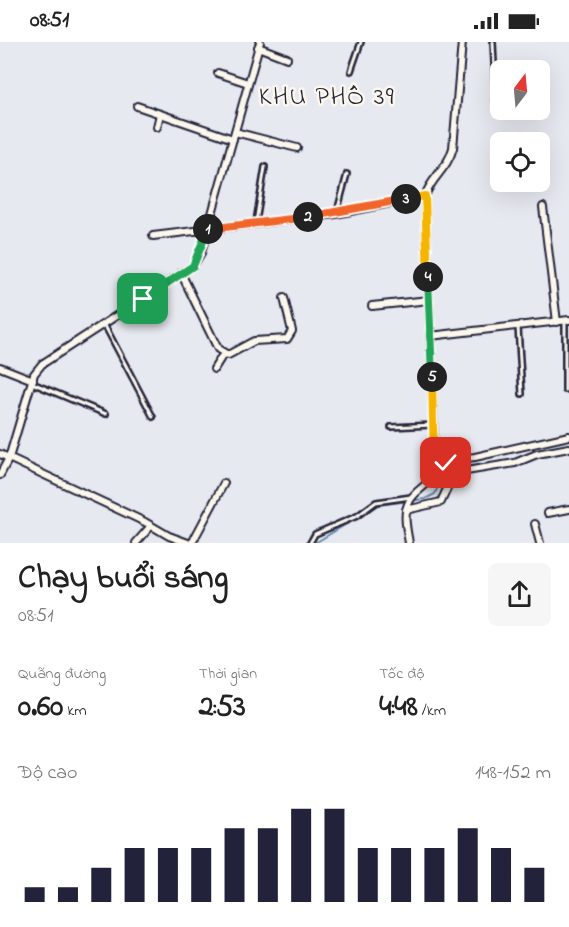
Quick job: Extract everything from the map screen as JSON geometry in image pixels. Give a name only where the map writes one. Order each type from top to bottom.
[{"type":"street","points":[[409,543],[406,510],[412,497],[426,486],[434,472],[425,196],[429,185],[449,163],[453,148],[462,42]]},
{"type":"street","points":[[0,475],[9,458],[32,382],[42,364],[193,266],[201,253],[208,230],[259,45],[287,58]]},
{"type":"street","points":[[218,73],[248,82]]},
{"type":"street","points":[[137,106],[233,139]]},
{"type":"street","points":[[157,127],[160,114]]},
{"type":"street","points":[[235,132],[297,148]]},
{"type":"street","points":[[153,236],[336,214],[425,196]]},
{"type":"street","points":[[543,207],[557,322]]},
{"type":"street","points":[[181,273],[219,349],[228,355],[254,341],[287,339],[292,331],[284,298]]},
{"type":"street","points":[[372,306],[429,300]]},
{"type":"street","points":[[430,336],[567,320]]},
{"type":"street","points":[[214,369],[224,353]]},
{"type":"street","points":[[0,367],[32,382]]},
{"type":"street","points":[[434,462],[475,457],[569,436]]},
{"type":"street","points":[[406,510],[441,501],[454,473],[515,463],[537,454],[569,447]]},
{"type":"street","points":[[0,454],[188,543],[224,483]]},
{"type":"street","points":[[548,513],[569,509]]},
{"type":"street","points":[[535,525],[540,543]]},
{"type":"street","points":[[136,543],[150,527]]},
{"type":"lane","points":[[351,71],[361,42]]},
{"type":"lane","points":[[494,42],[495,60]]},
{"type":"lane","points":[[255,224],[265,167]]},
{"type":"lane","points":[[336,214],[347,174]]},
{"type":"lane","points":[[565,390],[567,320]]},
{"type":"lane","points":[[104,324],[153,417]]},
{"type":"lane","points":[[518,327],[522,394]]},
{"type":"lane","points":[[32,382],[106,414]]},
{"type":"lane","points":[[391,427],[433,425]]},
{"type":"lane","points":[[310,543],[315,534],[357,516],[376,502],[412,497]]},
{"type":"waterway","points":[[315,543],[378,505],[425,499],[435,494],[442,477],[449,468],[478,459]]},
{"type":"district","name":"KHU PHỐ 39","points":[[327,95]]},
{"type":"route","points":[[143,299],[193,266],[201,253],[208,230],[336,214],[425,196],[434,462],[446,463]]}]
